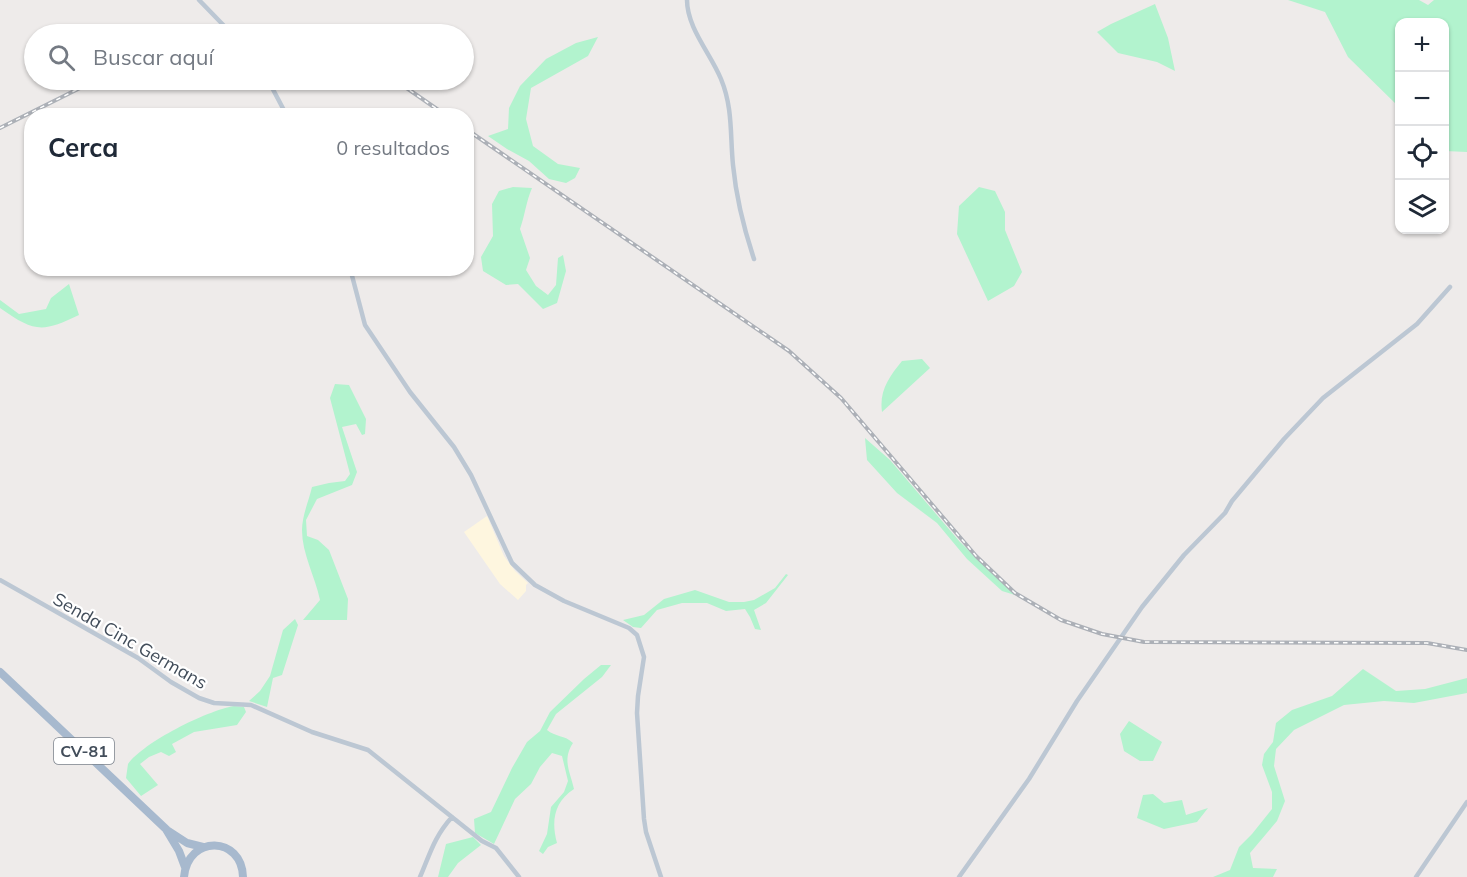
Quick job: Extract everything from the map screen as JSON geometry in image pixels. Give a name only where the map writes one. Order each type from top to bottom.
[{"type":"main road","name":"CV-81","points":[[0,672],[167,830],[187,843],[203,847],[212,845],[230,850],[242,865],[244,876]]},
{"type":"main road","name":"CV-81","points":[[167,830],[185,867]]},
{"type":"main road","points":[[184,877],[185,867],[195,852],[203,847]]},
{"type":"street","points":[[199,0],[222,24]]},
{"type":"street","points":[[687,0],[690,17],[714,63],[727,97],[733,138],[734,179],[754,259]]},
{"type":"street","points":[[273,90],[283,108]]},
{"type":"street","points":[[352,276],[365,325],[410,392],[454,447],[486,505],[512,563],[535,585],[564,601],[629,628],[637,636],[644,657],[637,713],[644,819],[661,877]]},
{"type":"street","points":[[959,877],[1024,786],[1053,743],[1068,715],[1142,607],[1184,555],[1225,513],[1232,501],[1284,438],[1323,398],[1417,324],[1450,287]]},
{"type":"street","name":"Senda Cinc Germans","points":[[0,580],[138,658],[171,682],[199,698],[214,703],[243,703],[255,706],[316,734],[368,750],[482,841],[496,848],[519,877]]},
{"type":"street","points":[[1416,877],[1467,802]]},
{"type":"street","points":[[420,877],[433,844],[453,818]]},
{"type":"shaded area","points":[[487,516],[504,556],[528,583],[526,591],[518,600],[500,584],[464,532]]},
{"type":"green space","points":[[1288,0],[1419,0],[1428,5],[1434,0],[1467,0],[1467,152],[1449,151],[1449,18],[1395,18],[1395,103],[1348,57],[1325,12]]},
{"type":"green space","points":[[1155,4],[1168,38],[1175,71],[1157,62],[1118,53],[1097,32]]},
{"type":"green space","points":[[598,37],[588,56],[531,88],[526,119],[533,146],[558,164],[580,168],[575,178],[566,183],[549,179],[529,161],[488,136],[508,129],[509,108],[520,86],[546,59],[576,43]]},
{"type":"green space","points":[[513,187],[532,188],[520,229],[530,258],[526,270],[536,286],[548,295],[556,285],[558,258],[563,255],[566,271],[557,303],[543,309],[518,284],[506,285],[483,271],[481,257],[493,236],[492,204],[499,191]]},
{"type":"green space","points":[[979,187],[995,191],[1005,212],[1005,230],[1022,272],[1014,286],[988,301],[957,234],[959,206]]},
{"type":"green space","points":[[69,284],[79,315],[56,325],[30,326],[0,308],[0,300],[19,314],[46,309],[51,298]]},
{"type":"green space","points":[[922,359],[930,368],[882,412],[884,391],[897,367],[902,361]]},
{"type":"green space","points":[[335,384],[349,385],[366,419],[365,434],[362,435],[356,424],[342,427],[357,472],[352,485],[317,499],[306,520],[307,536],[318,540],[329,550],[348,599],[347,620],[303,620],[320,600],[306,556],[302,530],[312,487],[345,481],[350,474],[330,398]]},
{"type":"green space","points":[[865,438],[890,460],[960,542],[1015,595],[1002,591],[967,559],[937,523],[897,493],[867,460]]},
{"type":"green space","points":[[786,574],[788,575],[766,603],[754,610],[761,630],[755,629],[745,609],[726,611],[707,603],[682,603],[657,610],[641,628],[633,627],[623,620],[644,615],[664,599],[695,590],[729,602],[754,600],[775,588]]},
{"type":"green space","points":[[295,619],[298,625],[282,675],[273,678],[267,707],[249,701],[260,691],[270,676],[283,630]]},
{"type":"green space","points":[[601,665],[611,665],[602,677],[556,714],[547,730],[573,743],[567,760],[574,789],[558,806],[554,820],[557,843],[548,847],[543,854],[539,851],[547,834],[551,807],[564,792],[568,781],[562,756],[552,753],[540,767],[531,784],[515,799],[494,844],[475,833],[474,819],[491,812],[527,742],[540,731],[550,712]]},
{"type":"green space","points":[[1363,669],[1396,691],[1425,689],[1467,678],[1467,693],[1414,703],[1384,701],[1344,705],[1294,730],[1276,749],[1274,766],[1285,801],[1277,821],[1250,853],[1253,868],[1277,869],[1273,877],[1213,877],[1230,870],[1239,847],[1272,809],[1272,792],[1262,765],[1264,754],[1273,742],[1276,723],[1292,710],[1332,696]]},
{"type":"green space","points":[[234,706],[244,707],[246,712],[237,725],[194,732],[172,744],[176,752],[169,756],[161,752],[140,764],[158,785],[141,796],[126,778],[128,764],[147,746],[192,721]]},
{"type":"green space","points":[[1129,721],[1162,742],[1153,761],[1140,761],[1124,751],[1120,734]]},
{"type":"green space","points":[[1153,794],[1164,803],[1182,800],[1186,815],[1208,808],[1197,822],[1164,829],[1137,818],[1143,795]]},
{"type":"green space","points":[[473,837],[481,845],[458,863],[448,877],[438,877],[446,844]]},
{"type":"railway","points":[[40,108],[76,90]]},
{"type":"railway","points":[[409,90],[435,108]]},
{"type":"railway","points":[[0,128],[24,116]]},
{"type":"railway","points":[[474,134],[789,351],[841,398],[976,556],[1015,593],[1061,620],[1102,634],[1144,642],[1427,643],[1467,650]]}]
